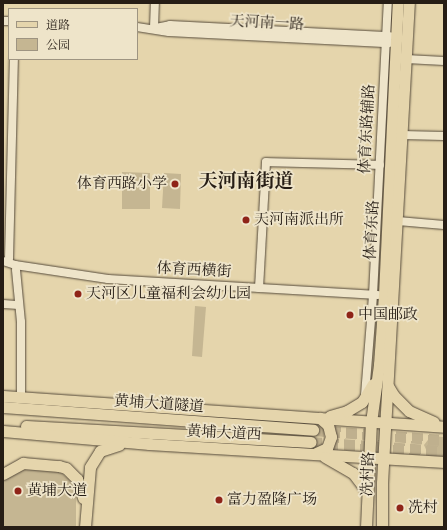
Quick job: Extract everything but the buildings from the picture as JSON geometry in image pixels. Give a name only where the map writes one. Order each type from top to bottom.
[{"type":"main road","name":"体育东路","points":[[369,457],[370,422],[379,365],[379,295],[391,39],[398,3]]},
{"type":"main road","name":"体育东路","points":[[385,423],[398,222],[409,3]]},
{"type":"main road","points":[[320,418],[347,411],[365,400],[379,365]]},
{"type":"main road","points":[[388,385],[394,396],[409,411],[444,426]]},
{"type":"main road","name":"黄埔大道西","points":[[3,396],[444,426]]},
{"type":"main road","name":"黄埔大道隧道","points":[[3,407],[313,430]]},
{"type":"main road","points":[[315,453],[327,448],[331,437],[328,425],[320,418]]},
{"type":"main road","name":"冼村路","points":[[382,527],[385,423]]},
{"type":"main road","name":"黄埔大道隧道","points":[[3,425],[311,442]]},
{"type":"main road","name":"黄埔大道西","points":[[3,431],[149,444],[444,462]]},
{"type":"main road","points":[[85,524],[89,475],[96,456],[112,446],[149,444]]},
{"type":"main road","points":[[315,453],[342,465],[353,473],[366,490]]},
{"type":"main road","name":"冼村路","points":[[366,527],[366,490],[369,457]]},
{"type":"main road","points":[[3,474],[23,463],[51,464],[66,468],[81,486],[85,524]]},
{"type":"street","points":[[154,28],[155,3]]},
{"type":"street","name":"体育东路辅路","points":[[365,400],[379,295],[380,165],[391,39],[388,3]]},
{"type":"street","name":"天河南一路","points":[[138,27],[154,28],[169,32],[391,39]]},
{"type":"street","points":[[406,59],[444,60]]},
{"type":"street","points":[[6,260],[14,60]]},
{"type":"street","points":[[402,135],[444,136]]},
{"type":"street","points":[[259,288],[266,162],[380,165]]},
{"type":"street","points":[[398,222],[444,224]]},
{"type":"street","name":"体育西横街","points":[[6,260],[15,265],[108,279],[379,295]]},
{"type":"street","points":[[16,270],[19,305],[21,397]]},
{"type":"street","points":[[3,304],[19,305]]},
{"type":"green space","points":[[122,172],[150,173],[150,209],[122,209]]},
{"type":"green space","points":[[164,173],[181,174],[180,209],[162,208]]},
{"type":"green space","points":[[195,306],[206,307],[202,357],[192,356]]},
{"type":"green space","points":[[431,436],[444,437],[444,457],[429,456],[424,445]]},
{"type":"green space","points":[[23,469],[57,470],[69,479],[76,495],[76,527],[3,527],[3,482],[9,475]]},
{"type":"tunnel","points":[[313,430],[444,440]]},
{"type":"tunnel","points":[[311,442],[444,451]]},
{"type":"place","name":"体育西路小学","points":[[175,184]]},
{"type":"place","name":"天河南派出所","points":[[246,220]]},
{"type":"place","name":"天河区儿童福利会幼儿园","points":[[78,294]]},
{"type":"place","name":"中国邮政","points":[[350,315]]},
{"type":"place","name":"黄埔大道","points":[[18,491]]},
{"type":"place","name":"富力盈隆广场","points":[[219,500]]},
{"type":"place","name":"冼村","points":[[400,508]]},
{"type":"district","name":"天河南街道","points":[[246,182]]}]
